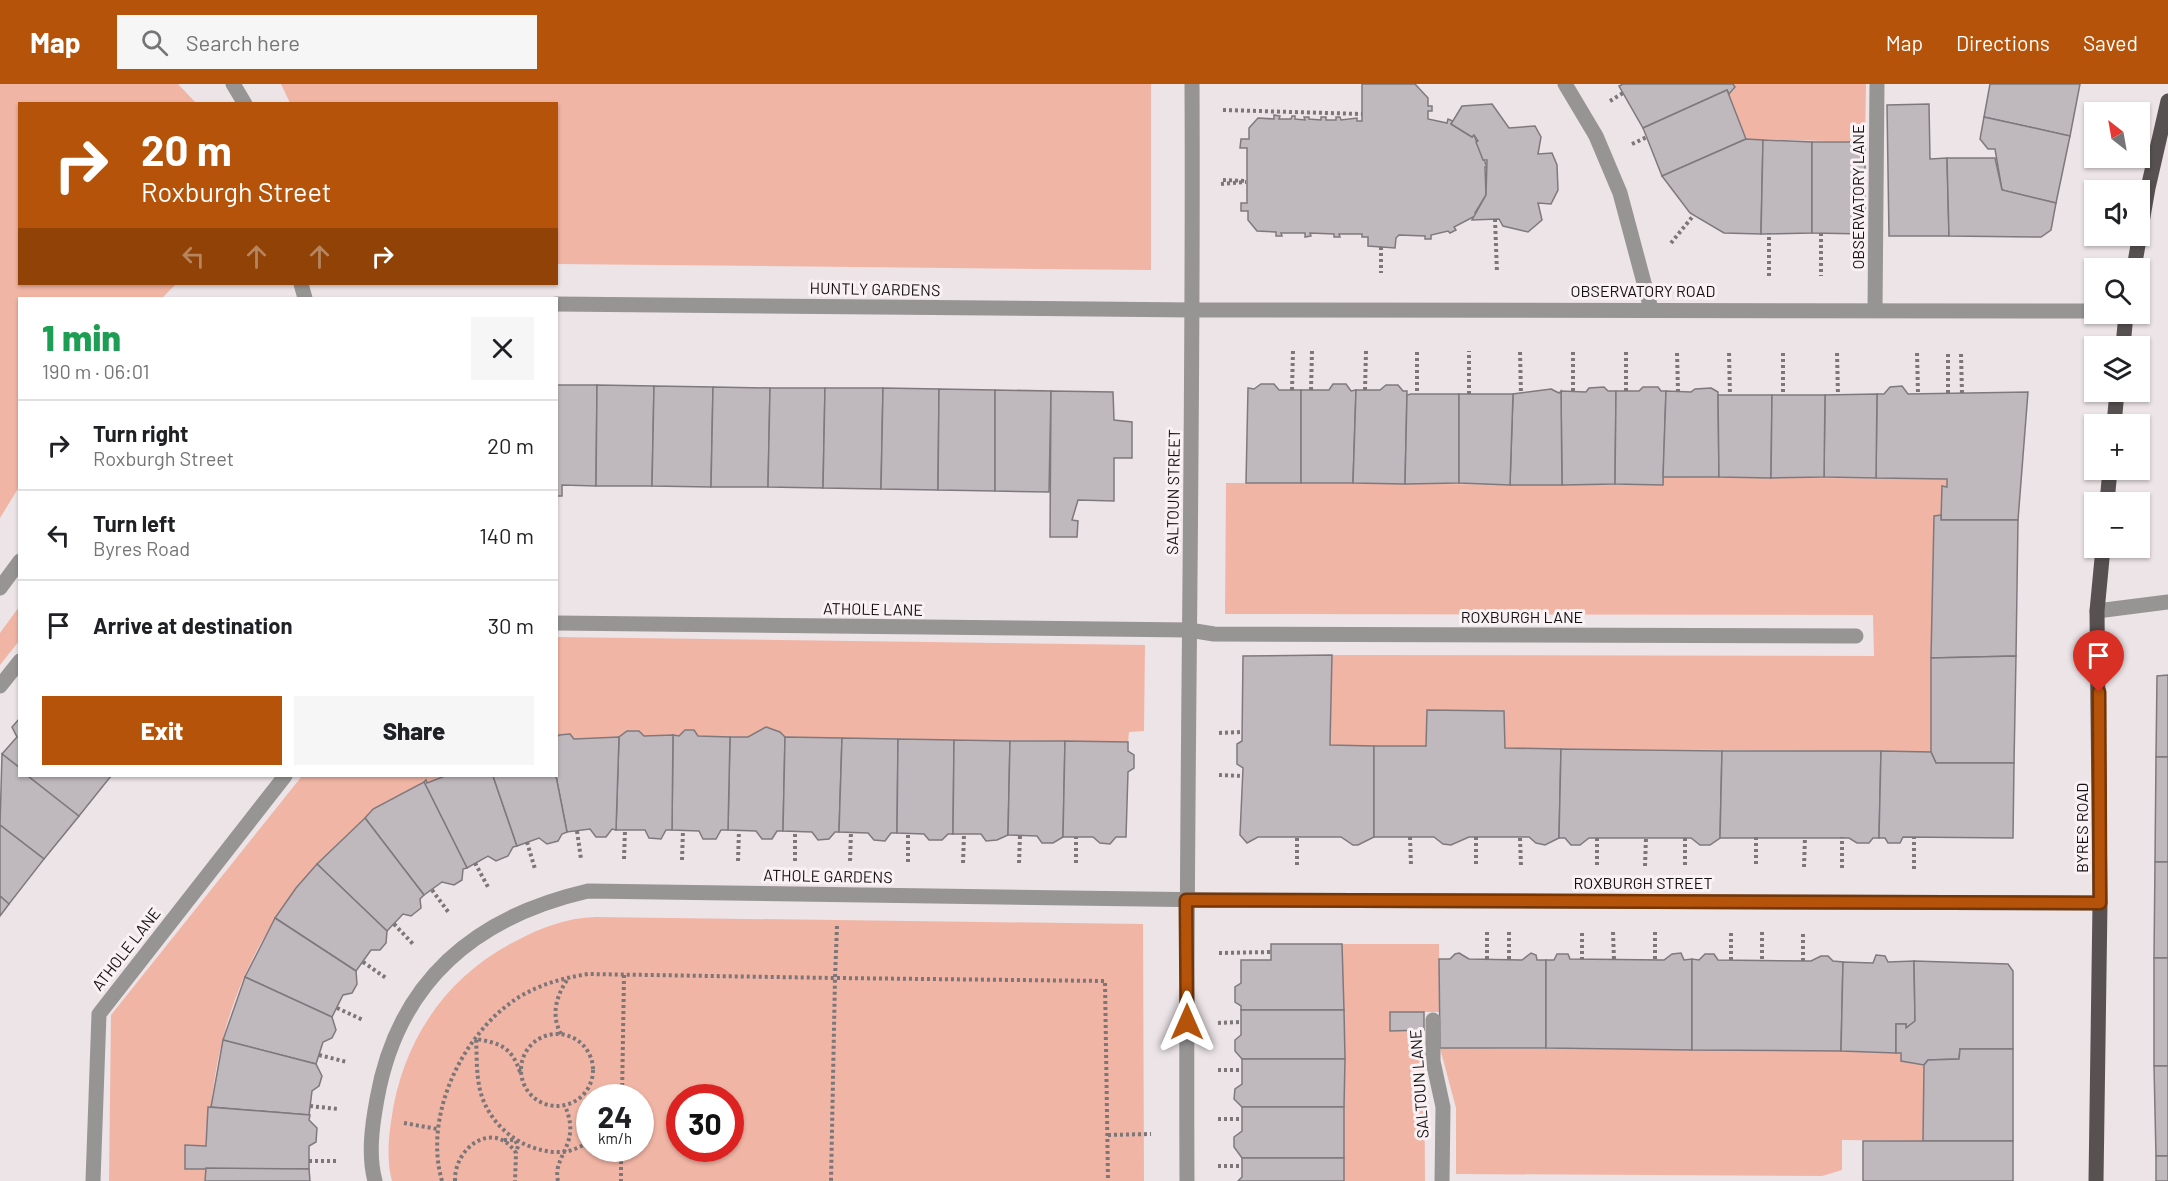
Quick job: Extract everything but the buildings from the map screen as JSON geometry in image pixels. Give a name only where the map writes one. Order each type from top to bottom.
[{"type":"main road","points":[[2136,258],[2168,101]]},
{"type":"main road","name":"BYRES ROAD","points":[[2096,1181],[2100,903],[2097,611],[2102,558]]},
{"type":"street","points":[[233,84],[245,102]]},
{"type":"street","name":"SALTOUN STREET","points":[[1186,900],[1193,310],[1192,84]]},
{"type":"street","points":[[1565,84],[1596,136],[1620,193],[1651,309]]},
{"type":"street","name":"OBSERVATORY LANE","points":[[1875,310],[1877,84]]},
{"type":"street","name":"HUNTLY GARDENS","points":[[558,304],[1193,310]]},
{"type":"street","name":"OBSERVATORY ROAD","points":[[1193,310],[2084,310]]},
{"type":"street","points":[[0,588],[18,564]]},
{"type":"street","points":[[2097,611],[2168,602]]},
{"type":"street","name":"ATHOLE LANE","points":[[558,623],[1189,630]]},
{"type":"street","name":"ROXBURGH LANE","points":[[1189,630],[1226,634],[1856,636]]},
{"type":"street","points":[[0,686],[18,664]]},
{"type":"street","name":"ATHOLE LANE","points":[[93,1181],[99,1014],[284,777]]},
{"type":"street","name":"ATHOLE GARDENS","points":[[375,1181],[372,1170],[374,1118],[380,1084],[403,1022],[433,977],[461,947],[511,916],[540,904],[588,891],[1186,900]]},
{"type":"street","points":[[1186,900],[1187,1181]]},
{"type":"street","name":"ROXBURGH STREET","points":[[1186,900],[2100,903]]},
{"type":"street","name":"SALTOUN LANE","points":[[1433,1020],[1433,1062],[1443,1107],[1442,1181]]},
{"type":"path","points":[[1604,104],[1623,93]]},
{"type":"path","points":[[1217,110],[1362,114]]},
{"type":"path","points":[[1626,148],[1647,137]]},
{"type":"path","points":[[1217,182],[1247,181],[1217,182]]},
{"type":"path","points":[[1671,243],[1693,216]]},
{"type":"path","points":[[1495,219],[1497,273]]},
{"type":"path","points":[[1769,233],[1769,276]]},
{"type":"path","points":[[1821,234],[1821,276]]},
{"type":"path","points":[[1380,247],[1381,273]]},
{"type":"path","points":[[1292,390],[1293,351]]},
{"type":"path","points":[[1311,390],[1312,351]]},
{"type":"path","points":[[1365,390],[1366,351]]},
{"type":"path","points":[[1469,351],[1469,394]]},
{"type":"path","points":[[1417,352],[1418,394]]},
{"type":"path","points":[[1520,352],[1521,394]]},
{"type":"path","points":[[1573,352],[1573,391]]},
{"type":"path","points":[[1626,352],[1626,391]]},
{"type":"path","points":[[1677,353],[1678,391]]},
{"type":"path","points":[[1728,353],[1730,395]]},
{"type":"path","points":[[1783,353],[1784,395]]},
{"type":"path","points":[[1837,353],[1838,395]]},
{"type":"path","points":[[1917,353],[1918,393]]},
{"type":"path","points":[[1948,354],[1948,393]]},
{"type":"path","points":[[1961,354],[1962,393]]},
{"type":"path","points":[[1215,733],[1242,732]]},
{"type":"path","points":[[1215,775],[1243,776]]},
{"type":"path","points":[[624,859],[625,830]]},
{"type":"path","points":[[682,860],[683,830]]},
{"type":"path","points":[[738,861],[739,830]]},
{"type":"path","points":[[577,831],[581,859]]},
{"type":"path","points":[[795,831],[795,861]]},
{"type":"path","points":[[850,861],[851,832]]},
{"type":"path","points":[[908,834],[908,862]]},
{"type":"path","points":[[963,863],[964,834]]},
{"type":"path","points":[[1019,863],[1020,835]]},
{"type":"path","points":[[1076,837],[1076,863]]},
{"type":"path","points":[[1297,837],[1297,865]]},
{"type":"path","points":[[1410,837],[1411,865]]},
{"type":"path","points":[[1476,837],[1476,865]]},
{"type":"path","points":[[1756,837],[1756,867]]},
{"type":"path","points":[[1804,867],[1805,837]]},
{"type":"path","points":[[1842,837],[1842,868]]},
{"type":"path","points":[[1914,837],[1914,869]]},
{"type":"path","points":[[1520,838],[1521,866]]},
{"type":"path","points":[[1597,838],[1597,866]]},
{"type":"path","points":[[1645,866],[1646,838]]},
{"type":"path","points":[[1685,838],[1685,866]]},
{"type":"path","points":[[527,842],[535,868]]},
{"type":"path","points":[[475,863],[488,887]]},
{"type":"path","points":[[432,890],[449,913]]},
{"type":"path","points":[[831,1181],[837,921]]},
{"type":"path","points":[[393,924],[413,944]]},
{"type":"path","points":[[1487,932],[1487,959]]},
{"type":"path","points":[[1509,932],[1509,960]]},
{"type":"path","points":[[1581,932],[1582,959]]},
{"type":"path","points":[[1613,932],[1614,960]]},
{"type":"path","points":[[1655,932],[1655,960]]},
{"type":"path","points":[[1731,932],[1731,960]]},
{"type":"path","points":[[1762,932],[1762,960]]},
{"type":"path","points":[[1803,932],[1803,961]]},
{"type":"path","points":[[1215,952],[1271,952]]},
{"type":"path","points":[[363,962],[386,978]]},
{"type":"path","points":[[622,1084],[624,975]]},
{"type":"path","points":[[442,1181],[435,1152],[437,1129],[454,1075],[476,1039],[504,1008],[517,998],[547,983],[569,977],[624,975],[1105,981],[1108,1181]]},
{"type":"path","points":[[561,1034],[556,1022],[556,1006],[560,991],[569,977]]},
{"type":"path","points":[[337,1008],[363,1020]]},
{"type":"path","points":[[1215,1023],[1241,1022]]},
{"type":"path","points":[[476,1039],[498,1043],[507,1048],[520,1072],[522,1084],[529,1094],[538,1102],[550,1107],[565,1106],[583,1095],[593,1074],[588,1051],[571,1036],[561,1034],[547,1035],[536,1040],[527,1048],[520,1072]]},
{"type":"path","points":[[476,1039],[478,1078],[483,1099],[497,1122],[518,1146],[516,1181]]},
{"type":"path","points":[[319,1055],[347,1062]]},
{"type":"path","points":[[1214,1070],[1242,1070]]},
{"type":"path","points":[[310,1106],[338,1109]]},
{"type":"path","points":[[558,1181],[558,1166],[566,1152],[570,1121],[565,1106]]},
{"type":"path","points":[[1215,1119],[1242,1119]]},
{"type":"path","points":[[403,1123],[437,1129]]},
{"type":"path","points":[[1108,1135],[1151,1134]]},
{"type":"path","points":[[455,1181],[458,1158],[467,1146],[485,1139],[515,1140],[543,1151],[566,1152],[576,1148]]},
{"type":"path","points":[[497,1139],[511,1146],[516,1153]]},
{"type":"path","points":[[309,1161],[336,1161]]},
{"type":"path","points":[[621,1162],[621,1181]]},
{"type":"path","points":[[1214,1166],[1242,1166]]},
{"type":"shaded area","points":[[0,84],[178,84],[195,102],[18,102],[18,285],[175,285],[163,297],[18,297],[18,489],[0,518]]},
{"type":"shaded area","points":[[281,84],[1151,84],[1151,270],[558,264],[558,102],[290,102]]},
{"type":"shaded area","points":[[1733,84],[1866,84],[1865,142],[1746,139],[1729,94],[1734,90]]},
{"type":"shaded area","points":[[1663,477],[1947,479],[1947,487],[1943,486],[1941,515],[1934,516],[1931,752],[1505,748],[1503,711],[1427,710],[1426,746],[1330,745],[1332,655],[1874,656],[1873,615],[1225,614],[1226,483],[1662,485]]},
{"type":"shaded area","points":[[18,608],[18,642],[0,665],[0,633]]},
{"type":"shaded area","points":[[558,637],[1145,645],[1144,731],[1129,732],[1128,742],[785,737],[780,732],[766,727],[748,737],[698,736],[694,730],[685,730],[679,736],[644,736],[639,731],[627,731],[619,737],[574,739],[569,734],[558,736]]},
{"type":"shaded area","points":[[301,777],[442,777],[427,783],[425,780],[387,802],[373,811],[336,845],[307,877],[282,910],[260,945],[242,982],[228,1021],[217,1063],[211,1107],[208,1108],[206,1146],[185,1146],[185,1169],[206,1168],[205,1181],[109,1181],[111,1015]]},
{"type":"shaded area","points":[[596,917],[1143,924],[1144,1181],[392,1181],[389,1167],[389,1144],[396,1093],[416,1040],[430,1016],[467,974],[489,957],[543,928],[563,922]]},
{"type":"shaded area","points":[[1342,944],[1439,944],[1440,1012],[1390,1012],[1390,1031],[1424,1030],[1425,1181],[1344,1181]]},
{"type":"shaded area","points":[[1440,1048],[1901,1053],[1901,1061],[1924,1065],[1923,1141],[1842,1140],[1842,1170],[1822,1176],[1456,1174],[1456,1108]]},
{"type":"route","points":[[1187,1022],[1186,900],[2100,903],[2099,692]]}]
